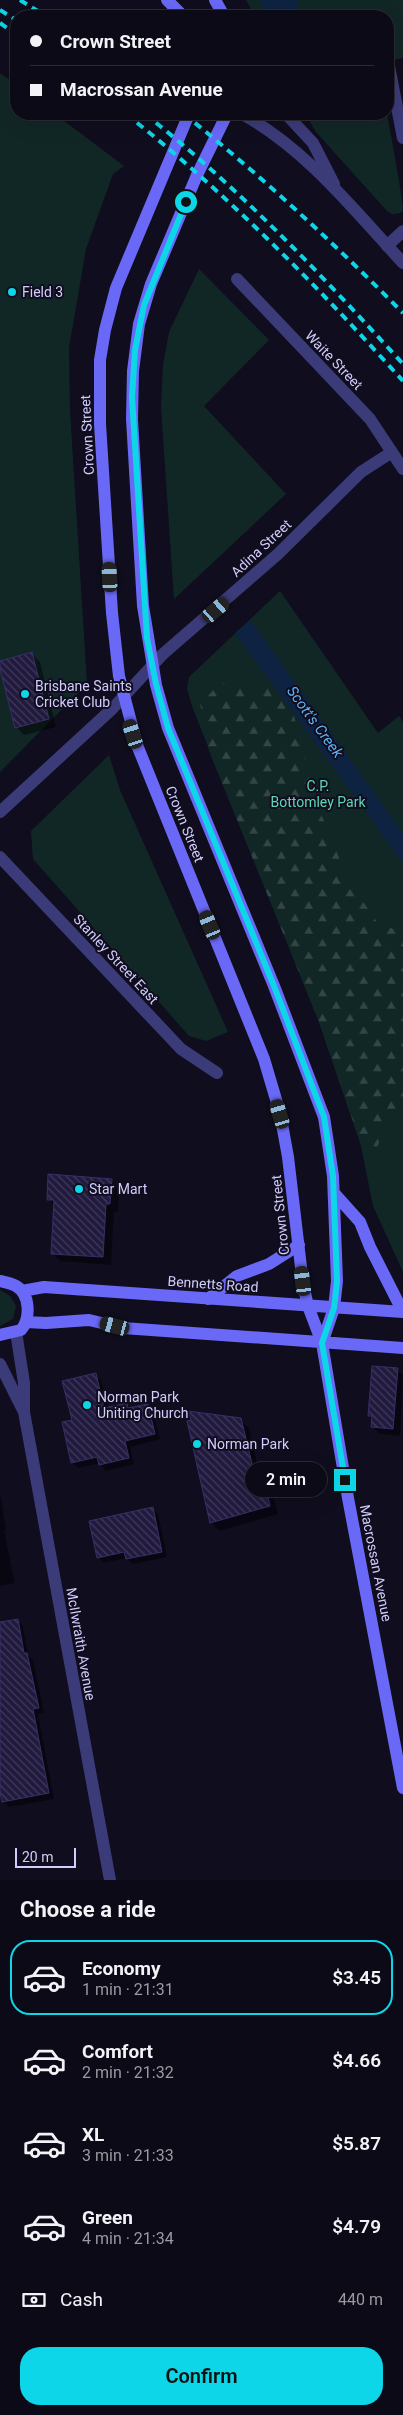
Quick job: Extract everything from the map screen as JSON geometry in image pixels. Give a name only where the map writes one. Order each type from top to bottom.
[{"type":"main road","points":[[167,0],[177,10]]},
{"type":"main road","name":"Crown Street","points":[[186,120],[118,282],[110,307],[100,360],[100,424],[112,613],[124,698],[146,768],[264,1059],[280,1114],[288,1157],[308,1306],[322,1343]]},
{"type":"main road","name":"Crown Street","points":[[224,120],[197,175],[151,284],[139,324],[135,350],[132,419],[143,606],[152,665],[172,737],[274,986],[317,1098],[328,1136],[334,1193],[337,1282],[334,1308],[322,1343]]},
{"type":"main road","points":[[334,1193],[360,1222],[370,1247],[403,1312]]},
{"type":"main road","points":[[208,1299],[238,1276],[269,1264],[299,1245]]},
{"type":"main road","points":[[0,1281],[15,1285],[22,1291],[28,1311],[26,1322],[21,1330],[0,1335]]},
{"type":"main road","name":"Bennetts Road","points":[[22,1291],[44,1287],[403,1312]]},
{"type":"main road","points":[[26,1322],[46,1323],[89,1320],[124,1328],[403,1348]]},
{"type":"main road","name":"Macrossan Avenue","points":[[322,1343],[348,1498],[403,1788]]},
{"type":"street","points":[[394,92],[403,138]]},
{"type":"street","points":[[253,120],[276,133],[338,193],[403,264]]},
{"type":"street","points":[[292,120],[313,143],[338,193]]},
{"type":"street","points":[[387,246],[403,231]]},
{"type":"street","name":"Waite Street","points":[[237,279],[360,408],[403,469]]},
{"type":"street","name":"Adina Street","points":[[0,812],[124,698],[152,665],[278,554],[361,472],[392,452]]},
{"type":"street","name":"Stanley Street East","points":[[0,857],[180,1049],[218,1073]]},
{"type":"street","name":"McIlwraith Avenue","points":[[16,1332],[24,1383],[24,1412],[110,1880]]},
{"type":"street","name":"McIlwraith Avenue","points":[[0,1364],[24,1412]]},
{"type":"green space","points":[[246,0],[403,0],[403,58],[394,60],[394,10],[252,10]]},
{"type":"green space","points":[[0,73],[10,80],[10,120],[63,120],[124,166],[113,174],[86,249],[69,348],[70,411],[87,684],[0,772]]},
{"type":"green space","points":[[309,120],[388,120],[403,210],[392,214],[387,211],[316,132]]},
{"type":"green space","points":[[199,269],[269,340],[204,406],[286,494],[174,599],[161,407],[163,365],[169,332]]},
{"type":"green space","name":"C.P. Bottomley Park","points":[[280,591],[378,733],[399,716],[403,722],[403,1272],[373,1206],[361,1146],[319,1022],[193,709],[187,689],[189,677]]},
{"type":"green space","points":[[221,683],[243,687],[269,685],[292,710],[303,746],[312,796],[329,831],[346,877],[377,922],[403,933],[403,1110],[383,1131],[377,1148],[369,1145],[357,1133],[319,1022],[209,751],[200,703]]},
{"type":"green space","points":[[109,755],[120,790],[228,1032],[206,1041],[189,1036],[33,859],[31,831]]},
{"type":"green space","points":[[0,1290],[10,1296],[16,1306],[13,1319],[0,1326]]},
{"type":"water","points":[[259,0],[297,0],[298,10],[265,10]]},
{"type":"water","name":"Scott's Creek","points":[[250,620],[403,833],[403,863],[235,633]]},
{"type":"building","name":"Brisbane Saints Cricket Club","points":[[32,652],[49,719],[15,728],[0,669],[0,661]]},
{"type":"building","points":[[48,1174],[112,1179],[110,1204],[106,1204],[103,1257],[51,1254],[54,1200],[47,1200]]},
{"type":"building","points":[[372,1366],[398,1368],[393,1429],[371,1427],[372,1416],[368,1416]]},
{"type":"building","name":"Norman Park Uniting Church","points":[[96,1373],[104,1408],[127,1403],[128,1408],[148,1404],[155,1434],[125,1441],[129,1458],[99,1465],[97,1457],[71,1463],[62,1422],[72,1420],[62,1381]]},
{"type":"building","points":[[188,1411],[241,1418],[255,1476],[262,1474],[270,1506],[210,1523],[187,1421],[191,1420]]},
{"type":"building","points":[[153,1507],[162,1552],[126,1559],[124,1552],[97,1558],[89,1521]]},
{"type":"building","points":[[18,1619],[24,1653],[27,1653],[39,1708],[33,1709],[49,1793],[2,1802],[0,1793],[0,1622]]},
{"type":"railway","points":[[20,0],[36,10]]},
{"type":"railway","points":[[0,10],[10,16]]},
{"type":"railway","points":[[0,23],[10,30]]},
{"type":"railway","points":[[133,120],[236,209],[338,310],[403,381]]},
{"type":"railway","points":[[152,120],[214,172],[279,233],[403,364]]},
{"type":"railway","points":[[191,120],[296,210],[403,313]]},
{"type":"place","name":"Field 3","points":[[12,292]]},
{"type":"place","name":"Brisbane Saints Cricket Club","points":[[25,694]]},
{"type":"place","name":"Star Mart","points":[[79,1189]]},
{"type":"place","name":"Norman Park Uniting Church","points":[[87,1405]]},
{"type":"place","name":"Norman Park","points":[[197,1444]]},
{"type":"route","points":[[186,202],[144,305],[139,324],[133,371],[132,419],[143,606],[156,684],[168,728],[274,986],[324,1117],[333,1176],[337,1282],[334,1308],[322,1343],[345,1480]]}]
